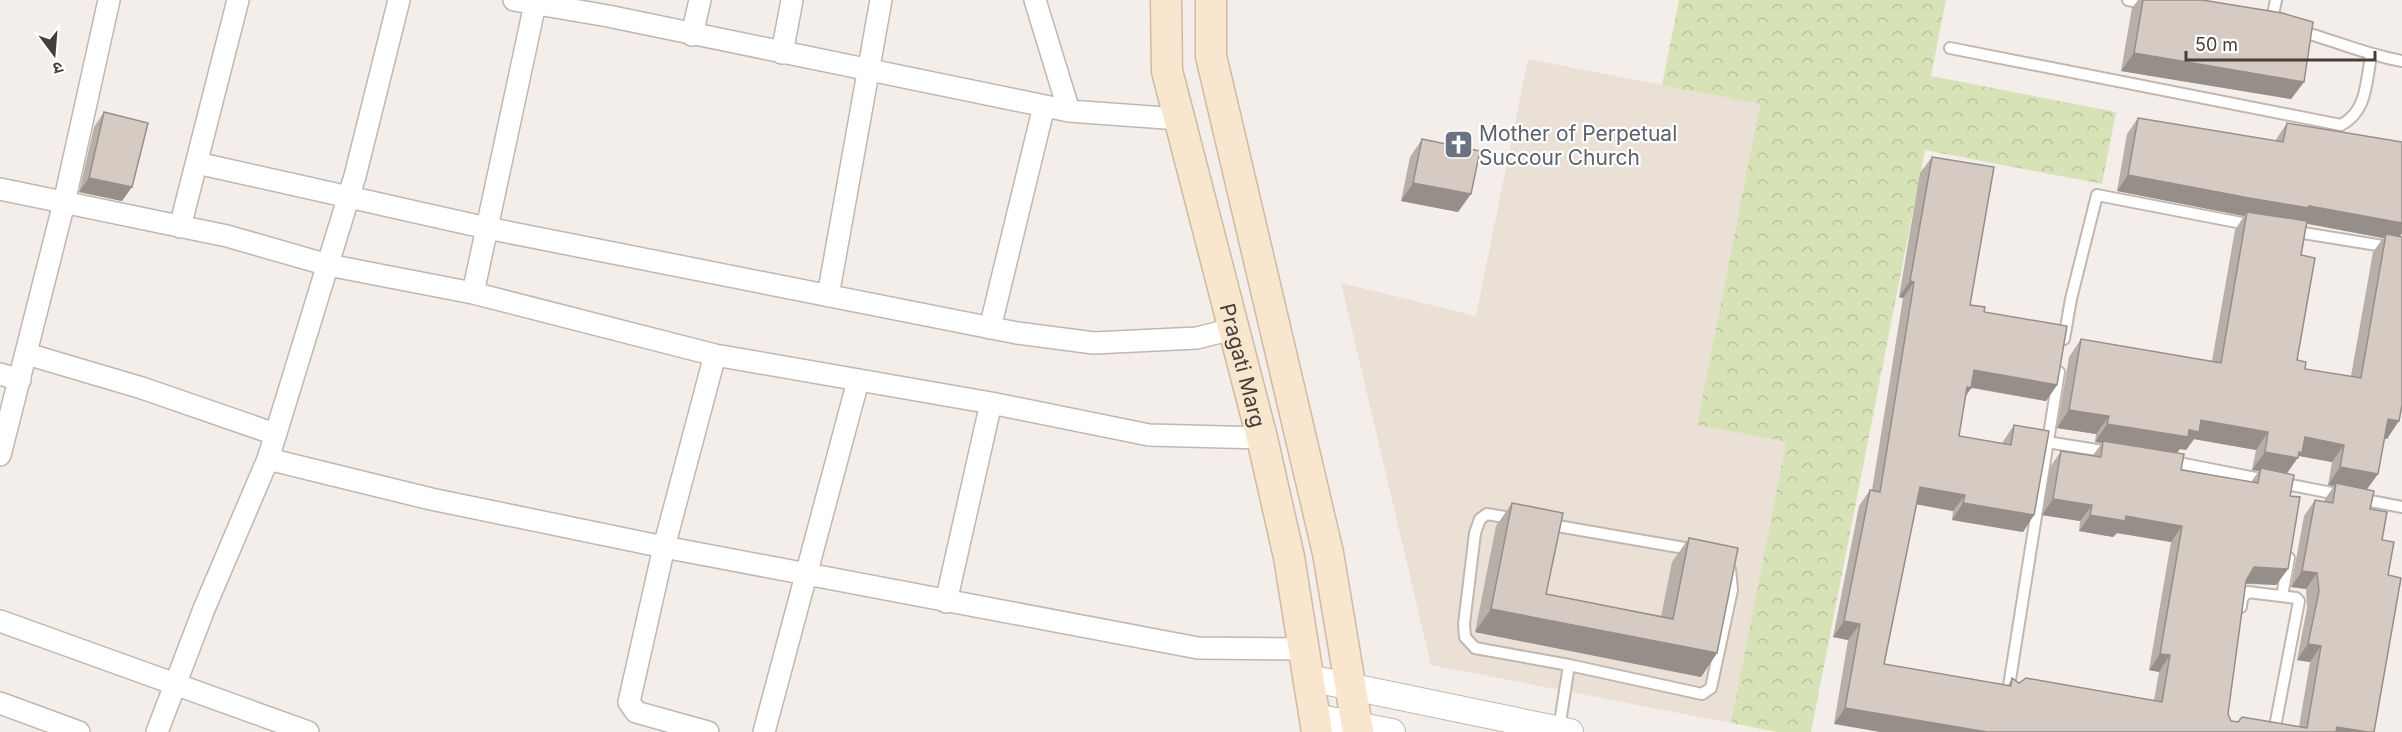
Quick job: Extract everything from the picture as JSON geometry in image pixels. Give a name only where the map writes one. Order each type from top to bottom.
[{"type":"main road","name":"Pragati Marg","points":[[1166,0],[1167,71],[1262,438],[1289,557],[1316,724]]},
{"type":"main road","name":"Pragati Marg","points":[[1211,0],[1211,56],[1328,553],[1357,728]]},
{"type":"street","points":[[0,455],[10,377],[27,354],[64,203],[109,0]]},
{"type":"street","points":[[180,227],[238,0]]},
{"type":"street","points":[[157,732],[174,684],[268,459],[348,197],[399,0]]},
{"type":"street","points":[[692,35],[700,0]]},
{"type":"street","points":[[782,53],[792,0]]},
{"type":"street","points":[[828,296],[881,0]]},
{"type":"street","points":[[1035,0],[1069,111]]},
{"type":"street","points":[[473,293],[487,228],[522,1],[610,8],[692,35],[1069,111],[1179,119]]},
{"type":"street","points":[[990,328],[1044,106]]},
{"type":"street","points":[[197,163],[487,228],[990,328],[1094,343],[1197,338],[1232,329]]},
{"type":"street","points":[[0,189],[227,236],[328,265],[473,293],[715,355],[991,404],[1149,435],[1262,438]]},
{"type":"street","points":[[27,354],[142,388],[275,434]]},
{"type":"street","points":[[708,732],[636,712],[629,702],[664,547],[715,355]]},
{"type":"street","points":[[764,732],[858,381]]},
{"type":"street","points":[[946,602],[991,404]]},
{"type":"street","points":[[268,459],[431,499],[946,602],[1198,648],[1304,649]]},
{"type":"street","points":[[0,621],[308,732]]},
{"type":"street","points":[[1309,678],[1564,731]]},
{"type":"street","points":[[0,703],[79,732]]},
{"type":"street","points":[[1316,724],[1392,732]]},
{"type":"lane","points":[[2128,0],[2158,6],[2160,0]]},
{"type":"lane","points":[[2276,0],[2276,26],[2342,43],[2371,56],[2402,60]]},
{"type":"lane","points":[[1950,48],[2341,125],[2353,119],[2361,107],[2371,56]]},
{"type":"lane","points":[[2008,692],[2071,299],[2097,195],[2273,228],[2402,249]]},
{"type":"lane","points":[[2047,442],[2124,454]]},
{"type":"lane","points":[[2157,460],[2300,493],[2402,507]]},
{"type":"lane","points":[[1522,520],[1487,514],[1480,519],[1475,533],[1464,624],[1465,637],[1475,648],[1569,665],[1681,691],[1702,694],[1711,688],[1732,590],[1730,568],[1724,558]]},
{"type":"lane","points":[[1534,522],[1710,553]]},
{"type":"lane","points":[[2282,596],[2292,542]]},
{"type":"lane","points":[[2239,620],[2242,598],[2248,592],[2296,598],[2300,606],[2274,732]]},
{"type":"lane","points":[[1564,731],[1569,665]]},
{"type":"shaded area","points":[[1528,59],[1760,104],[1697,425],[1786,442],[1731,723],[1431,665],[1341,283],[1476,316]]},
{"type":"green space","points":[[1679,0],[1946,0],[1931,76],[2116,112],[2102,184],[1925,150],[1811,732],[1777,732],[1731,723],[1786,442],[1697,425],[1760,104],[1662,85]]},
{"type":"building","points":[[2143,0],[2202,0],[2282,13],[2313,22],[2304,82],[2134,53]]},
{"type":"building","points":[[104,112],[148,123],[132,187],[89,178]]},
{"type":"building","points":[[2138,118],[2283,142],[2287,123],[2402,142],[2402,223],[2128,175]]},
{"type":"building","points":[[1422,139],[1480,151],[1471,194],[1413,183]]},
{"type":"building","points":[[1932,157],[1994,167],[1970,305],[1985,307],[1984,312],[2067,326],[2057,385],[1974,370],[1971,388],[1967,387],[1959,436],[2011,445],[2014,425],[2049,431],[2034,515],[1963,503],[1965,495],[1920,487],[1884,664],[2011,686],[2012,678],[2019,683],[2026,678],[2162,702],[2170,655],[2160,654],[2182,526],[2126,516],[2125,521],[2090,515],[2092,505],[2053,499],[2061,451],[2101,457],[2103,441],[2184,454],[2181,470],[2258,483],[2261,468],[2294,475],[2290,496],[2300,497],[2288,569],[2254,567],[2246,581],[2228,714],[2231,721],[2238,722],[2242,717],[2307,728],[2321,646],[2308,644],[2319,591],[2317,573],[2302,571],[2315,500],[2333,503],[2336,483],[2374,491],[2370,509],[2387,512],[2382,540],[2394,542],[2388,575],[2401,578],[2374,732],[2337,727],[2336,732],[1987,732],[1845,708],[1860,624],[1844,621],[1870,490],[1880,492],[1914,282],[1910,281]]},
{"type":"building","points":[[2247,212],[2307,221],[2301,255],[2315,258],[2297,360],[2306,362],[2305,369],[2361,378],[2386,234],[2402,237],[2402,405],[2399,421],[2388,419],[2378,474],[2340,467],[2344,445],[2305,437],[2302,453],[2299,452],[2298,458],[2265,452],[2268,432],[2201,420],[2199,432],[2189,430],[2188,437],[2107,424],[2109,416],[2069,410],[2081,339],[2221,363]]},
{"type":"building","points":[[1512,503],[1563,513],[1546,594],[1673,619],[1689,538],[1738,548],[1717,653],[1491,609]]},
{"type":"place","name":"Mother of Perpetual Succour Church","points":[[1458,145]]}]
